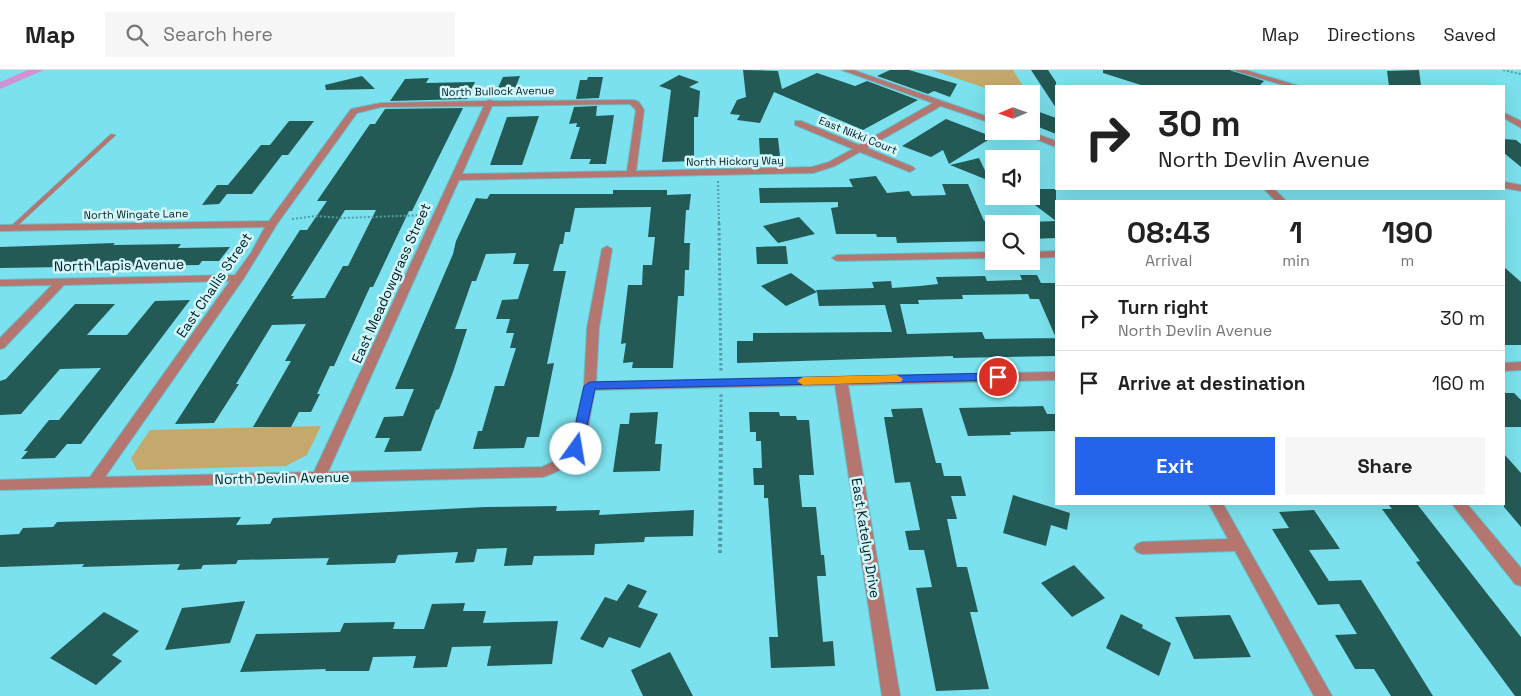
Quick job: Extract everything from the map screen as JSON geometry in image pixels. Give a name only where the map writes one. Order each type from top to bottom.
[{"type":"street","points":[[846,70],[985,119]]},
{"type":"street","points":[[1236,70],[1291,85]]},
{"type":"street","name":"North Bullock Avenue","points":[[361,108],[381,105],[620,100],[636,104],[640,110],[631,174]]},
{"type":"street","name":"East Meadowgrass Street","points":[[320,477],[490,102]]},
{"type":"street","name":"North Hickory Way","points":[[456,178],[813,170],[832,164],[940,103]]},
{"type":"street","name":"East Challis Street","points":[[94,482],[239,278],[272,224],[350,116],[361,108]]},
{"type":"street","points":[[1505,116],[1521,125]]},
{"type":"street","name":"East Nikki Court","points":[[798,122],[910,169]]},
{"type":"street","points":[[1040,138],[1055,144]]},
{"type":"street","points":[[1505,185],[1521,188]]},
{"type":"street","points":[[1270,190],[1280,200]]},
{"type":"street","name":"North Wingate Lane","points":[[0,228],[272,224]]},
{"type":"street","points":[[606,249],[593,328],[590,386],[1055,376]]},
{"type":"street","points":[[1040,254],[1055,254]]},
{"type":"street","points":[[837,258],[985,255]]},
{"type":"street","name":"North Lapis Avenue","points":[[0,283],[239,278]]},
{"type":"street","points":[[0,345],[62,281]]},
{"type":"street","points":[[1505,367],[1521,366]]},
{"type":"street","name":"East Katelyn Drive","points":[[841,381],[891,696]]},
{"type":"street","name":"North Devlin Avenue","points":[[0,485],[543,472],[562,464],[576,449],[590,386]]},
{"type":"street","points":[[1217,505],[1323,696]]},
{"type":"street","points":[[1460,505],[1521,579]]},
{"type":"street","points":[[1142,548],[1239,545]]},
{"type":"lane","points":[[12,228],[113,135]]},
{"type":"path","points":[[1503,70],[1521,74]]},
{"type":"path","points":[[718,173],[721,383],[720,553]]},
{"type":"path","points":[[272,224],[315,216],[396,217],[438,214]]},
{"type":"shaded area","points":[[932,70],[1013,70],[1022,85],[985,85],[985,88]]},
{"type":"shaded area","points":[[321,426],[307,455],[286,466],[137,470],[131,458],[150,430]]},
{"type":"building","points":[[743,70],[778,71],[782,89],[817,73],[855,86],[867,81],[918,100],[863,130],[774,92],[760,123],[737,120],[740,115],[730,114],[737,100],[746,97]]},
{"type":"building","points":[[890,70],[909,70],[957,84],[950,97],[934,91],[928,94],[877,76]]},
{"type":"building","points":[[1031,70],[1048,70],[1056,82],[1055,106]]},
{"type":"building","points":[[1103,70],[1230,70],[1264,81],[1260,85],[1141,85],[1103,73]]},
{"type":"building","points":[[1419,70],[1421,85],[1389,85],[1387,71]]},
{"type":"building","points":[[679,75],[699,82],[689,87],[700,91],[698,117],[694,117],[694,161],[662,162],[671,90],[659,86]]},
{"type":"building","points":[[362,76],[375,89],[326,90],[325,85]]},
{"type":"building","points":[[520,76],[513,94],[495,94],[503,77]]},
{"type":"building","points":[[588,77],[603,77],[599,98],[576,99],[580,80],[587,80]]},
{"type":"building","points":[[429,78],[426,83],[475,82],[467,99],[390,101],[405,79]]},
{"type":"building","points":[[597,106],[596,116],[614,115],[606,164],[589,164],[591,159],[570,159],[580,127],[576,127],[577,123],[569,124],[574,107]]},
{"type":"building","points":[[463,108],[412,211],[409,211],[373,287],[370,287],[334,366],[330,366],[311,412],[299,412],[291,427],[253,427],[291,361],[285,361],[306,324],[272,325],[236,384],[239,384],[214,423],[175,424],[300,230],[307,230],[327,201],[317,201],[370,124],[375,124],[385,109]],"holes":[[[345,210],[376,210],[348,266],[343,266],[325,298],[292,299],[294,296],[291,296]]]},
{"type":"building","points":[[1040,112],[1055,118],[1055,134],[1040,128]]},
{"type":"building","points":[[539,116],[522,165],[490,165],[507,117]]},
{"type":"building","points":[[946,119],[985,134],[985,140],[988,140],[949,164],[943,150],[931,157],[902,146]]},
{"type":"building","points":[[289,121],[314,121],[288,155],[282,155],[252,194],[227,194],[219,204],[202,205],[217,185],[228,185],[261,145],[270,145]]},
{"type":"building","points":[[759,138],[778,138],[780,156],[760,156]]},
{"type":"building","points":[[1505,139],[1516,140],[1521,144],[1521,167],[1505,154]]},
{"type":"building","points":[[979,158],[985,171],[985,179],[950,165]]},
{"type":"building","points":[[876,176],[887,193],[909,191],[912,196],[946,195],[942,184],[968,184],[985,221],[985,241],[897,243],[896,237],[877,237],[876,234],[836,234],[831,208],[838,207],[838,202],[760,203],[759,188],[853,187],[849,179]]},
{"type":"building","points":[[1040,189],[1056,190],[1055,220],[1035,205],[1040,205]]},
{"type":"building","points":[[613,190],[667,190],[667,195],[691,194],[689,210],[686,210],[684,243],[690,243],[689,270],[685,270],[684,296],[678,296],[673,368],[632,368],[633,362],[623,363],[626,343],[621,344],[628,285],[642,285],[643,265],[652,265],[655,237],[648,237],[651,207],[575,208],[570,232],[565,232],[563,244],[560,244],[553,271],[566,271],[547,364],[554,363],[539,437],[527,437],[524,448],[473,449],[478,431],[482,431],[495,386],[504,386],[516,348],[510,348],[514,333],[506,333],[510,319],[496,319],[502,300],[518,299],[529,264],[513,264],[516,253],[486,254],[476,281],[472,281],[455,329],[467,329],[453,372],[421,451],[384,452],[390,438],[375,438],[384,417],[403,416],[414,389],[395,389],[453,254],[456,241],[476,198],[487,199],[490,194],[613,194]]},
{"type":"building","points":[[799,217],[815,234],[778,243],[763,226]]},
{"type":"building","points":[[1055,221],[1055,238],[1040,239],[1040,222]]},
{"type":"building","points":[[115,243],[113,245],[181,244],[178,248],[230,247],[219,261],[202,261],[199,265],[0,268],[0,247]]},
{"type":"building","points":[[786,246],[788,264],[757,264],[756,247]]},
{"type":"building","points":[[1505,268],[1521,282],[1521,345],[1505,345]]},
{"type":"building","points":[[791,273],[817,292],[786,306],[761,286]]},
{"type":"building","points":[[1020,275],[1037,275],[1041,283],[1055,283],[1055,336],[1039,299],[1030,299],[1028,294],[962,295],[963,299],[918,300],[919,304],[900,304],[907,334],[982,332],[985,339],[1055,338],[1055,356],[953,358],[953,356],[737,363],[737,341],[753,341],[753,333],[892,332],[885,305],[819,306],[816,290],[874,288],[872,282],[891,281],[892,288],[938,284],[936,277],[985,276],[987,281],[1022,280]]},
{"type":"building","points":[[190,300],[81,444],[67,444],[55,458],[21,459],[28,451],[24,451],[49,420],[59,420],[101,368],[60,369],[21,414],[0,415],[0,381],[6,379],[75,304],[115,304],[87,335],[127,335],[155,301]]},
{"type":"building","points":[[1505,393],[1514,393],[1521,400],[1521,427],[1505,427]]},
{"type":"building","points":[[1043,406],[1047,414],[1055,414],[1055,431],[1010,432],[1011,435],[968,436],[959,408]]},
{"type":"building","points":[[922,408],[936,463],[941,463],[944,476],[961,476],[966,496],[951,496],[957,519],[947,519],[957,567],[967,567],[978,612],[970,612],[989,689],[936,691],[916,588],[932,587],[924,550],[909,550],[905,531],[920,530],[910,482],[895,483],[884,417],[893,417],[891,409]]},
{"type":"building","points":[[658,412],[655,444],[662,444],[660,471],[613,472],[620,424],[629,424],[630,413]]},
{"type":"building","points":[[749,412],[779,412],[780,416],[796,416],[797,420],[809,420],[814,475],[799,475],[802,507],[816,507],[821,555],[824,555],[826,576],[817,576],[823,642],[833,641],[835,666],[771,668],[769,637],[778,637],[768,498],[764,498],[764,485],[754,485],[753,468],[762,468],[761,441],[756,441],[756,432],[750,432]]},
{"type":"building","points":[[1505,455],[1521,473],[1521,527],[1504,507]]},
{"type":"building","points":[[1013,495],[1070,513],[1067,530],[1051,525],[1046,546],[1003,533]]},
{"type":"building","points":[[1389,505],[1418,505],[1521,637],[1521,696],[1515,696],[1416,562],[1420,561],[1382,509],[1392,509]]},
{"type":"building","points":[[557,506],[556,511],[600,510],[599,515],[694,510],[693,536],[645,537],[644,542],[595,544],[594,555],[534,556],[532,565],[504,566],[507,548],[477,549],[474,562],[455,563],[458,552],[398,555],[395,563],[326,565],[329,558],[238,560],[236,564],[203,565],[201,569],[177,570],[180,564],[82,567],[84,564],[0,567],[0,535],[19,534],[23,528],[53,527],[57,522],[241,517],[236,525],[270,524],[273,518],[485,507]]},
{"type":"building","points":[[1314,510],[1340,549],[1309,550],[1329,581],[1361,580],[1433,696],[1391,696],[1374,669],[1355,669],[1335,635],[1357,634],[1339,604],[1318,605],[1272,529],[1289,528],[1279,512]]},
{"type":"building","points":[[1074,565],[1105,598],[1072,617],[1041,583]]},
{"type":"building","points":[[628,584],[647,591],[638,607],[658,614],[640,648],[609,637],[603,648],[580,639],[605,597],[617,601]]},
{"type":"building","points":[[245,601],[230,643],[165,650],[182,608]]},
{"type":"building","points":[[465,603],[463,611],[486,611],[483,623],[558,621],[552,664],[487,666],[491,646],[452,647],[447,667],[413,668],[416,656],[373,657],[369,671],[325,671],[326,669],[240,672],[256,634],[340,632],[344,623],[395,622],[393,629],[424,629],[432,604]]},
{"type":"building","points":[[104,612],[139,631],[112,655],[122,661],[96,685],[50,658]]},
{"type":"building","points":[[1121,614],[1143,625],[1142,628],[1171,643],[1159,676],[1106,648]]},
{"type":"building","points":[[1230,615],[1251,657],[1194,659],[1175,617]]},
{"type":"building","points":[[670,652],[693,696],[643,696],[631,670]]},
{"type":"waterway","points":[[0,86],[38,70]]},
{"type":"slow traffic","points":[[803,381],[897,379]]},
{"type":"route","points":[[576,449],[590,386],[998,377]]}]
